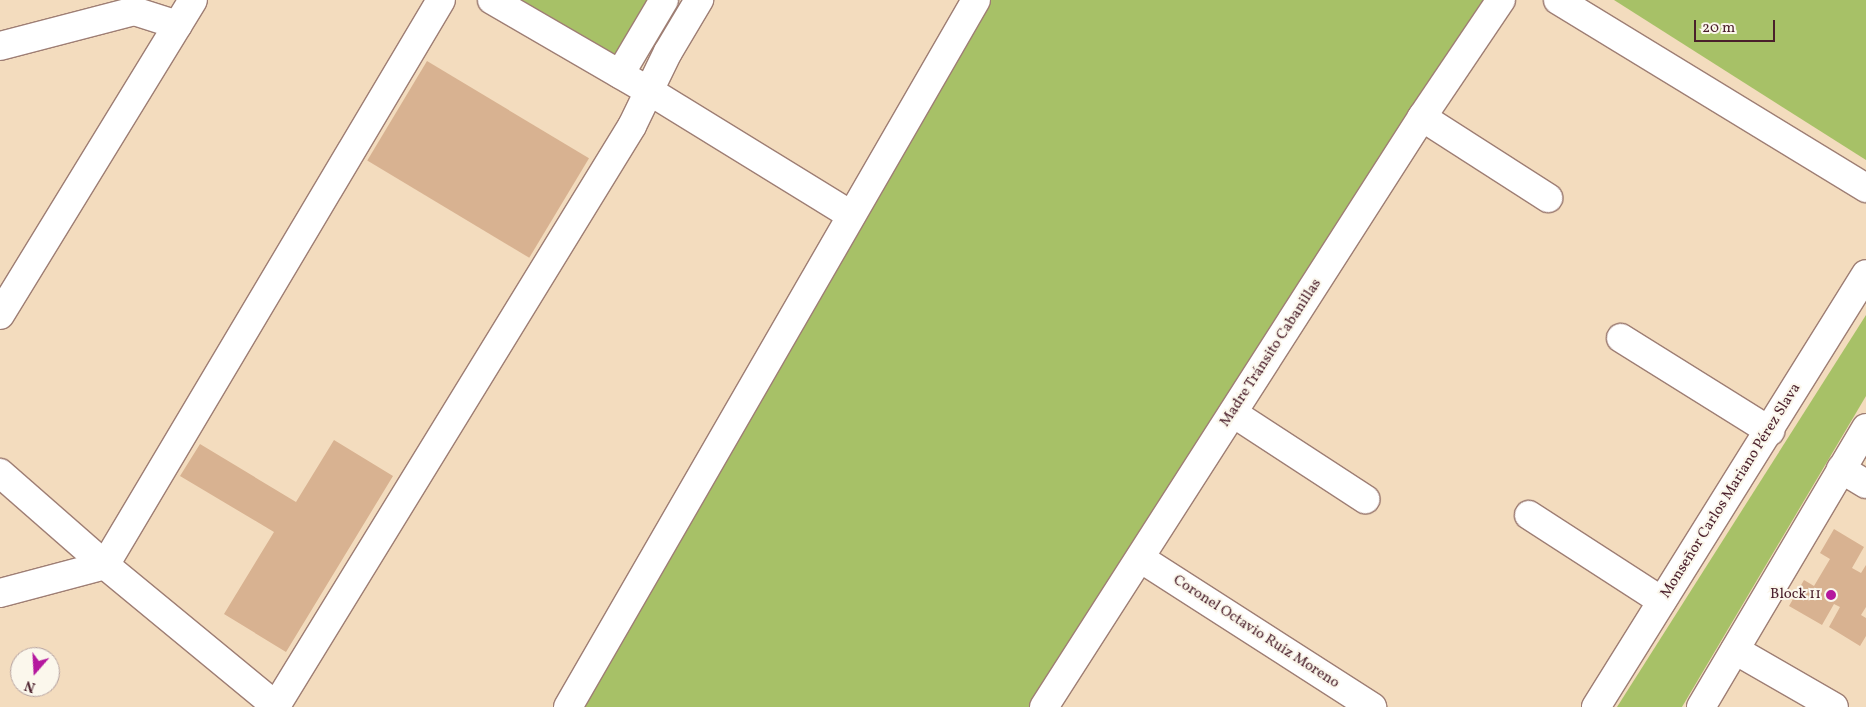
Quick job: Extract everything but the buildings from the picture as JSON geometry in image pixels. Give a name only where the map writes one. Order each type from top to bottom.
[{"type":"street","points":[[0,315],[193,0]]},
{"type":"street","points":[[0,594],[105,565],[441,0]]},
{"type":"street","points":[[492,0],[651,92],[851,215]]},
{"type":"street","points":[[620,74],[664,0]]},
{"type":"street","points":[[0,473],[105,565],[243,697],[277,706],[651,92],[668,52],[699,0]]},
{"type":"street","points":[[568,707],[976,0]]},
{"type":"street","name":"Madre Tránsito Cabanillas","points":[[1044,707],[1422,117],[1501,0]]},
{"type":"street","points":[[1558,0],[1866,188]]},
{"type":"street","points":[[0,46],[134,11],[178,25]]},
{"type":"street","points":[[1422,117],[1548,198]]},
{"type":"street","name":"Monseñor Carlos Mariano Pérez Slava","points":[[1596,707],[1770,431],[1866,274]]},
{"type":"street","points":[[1621,338],[1770,431]]},
{"type":"street","points":[[1233,413],[1365,499]]},
{"type":"street","points":[[1702,707],[1866,428]]},
{"type":"street","points":[[1841,469],[1866,484]]},
{"type":"street","points":[[1529,515],[1662,601]]},
{"type":"street","name":"Coronel Octavio Ruiz Moreno","points":[[1140,558],[1372,707]]},
{"type":"street","points":[[1735,650],[1834,707]]},
{"type":"green space","points":[[492,0],[663,0],[619,72]]},
{"type":"green space","points":[[979,0],[1492,0],[1037,707],[569,707]]},
{"type":"green space","points":[[1614,0],[1866,0],[1866,160]]},
{"type":"green space","points":[[1866,315],[1866,396],[1682,707],[1617,707]]},
{"type":"place","name":"Block 11","points":[[1831,595]]}]
